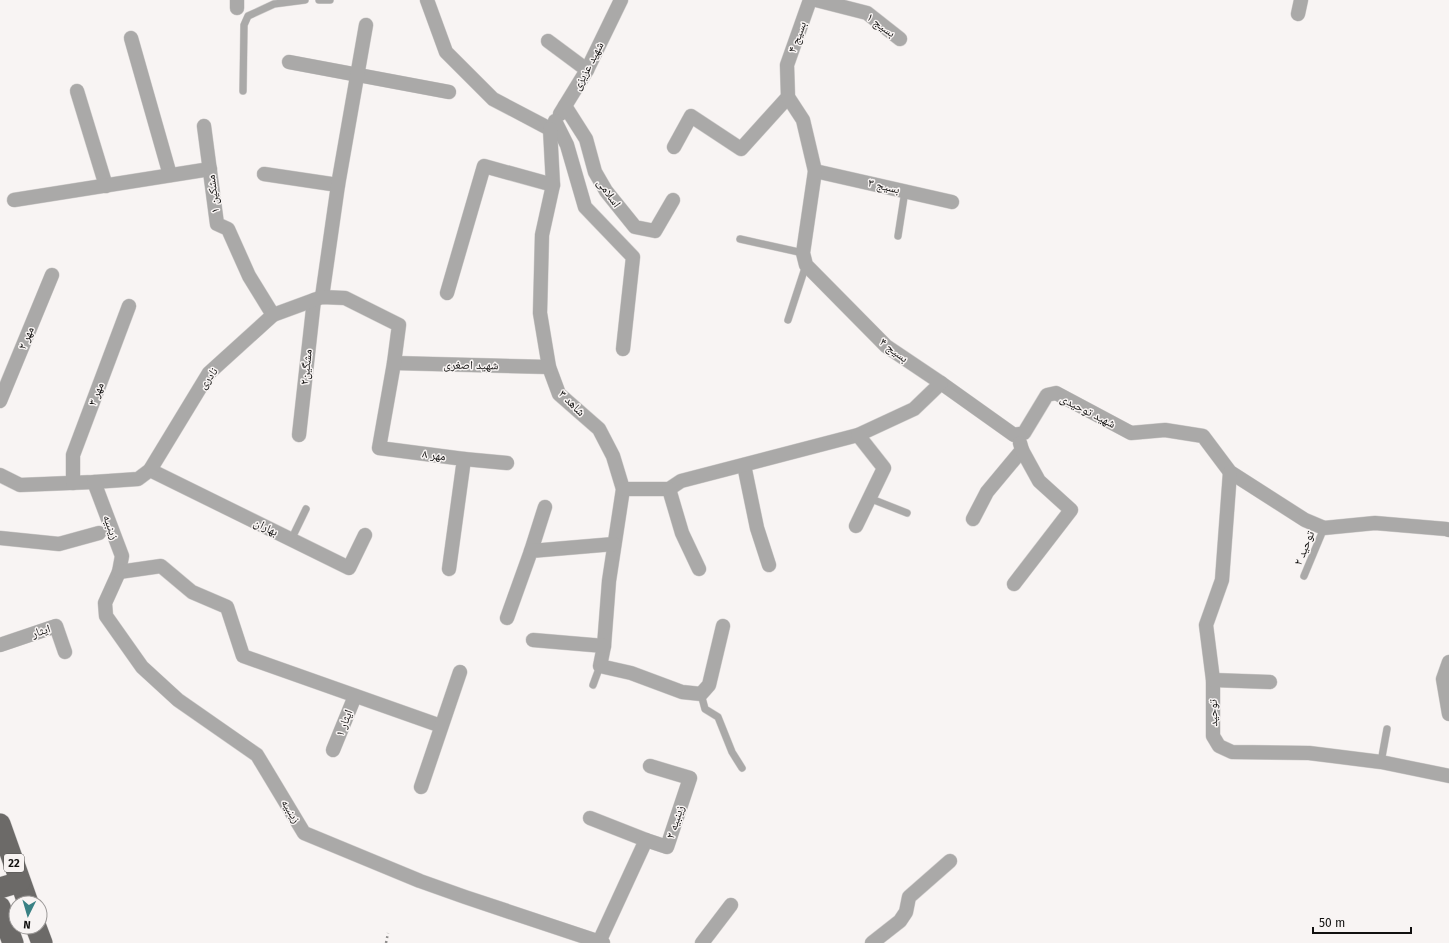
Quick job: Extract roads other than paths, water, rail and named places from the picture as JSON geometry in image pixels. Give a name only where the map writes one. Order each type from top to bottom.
[{"type":"main road","name":"22","points":[[0,824],[25,895]]},
{"type":"main road","points":[[0,888],[20,882]]},
{"type":"main road","points":[[0,907],[13,943]]},
{"type":"street","points":[[427,0],[446,52],[493,98],[552,125],[567,145],[585,207],[633,257],[624,349]]},
{"type":"street","name":"شهید عزیزی","points":[[552,125],[587,70],[621,0]]},
{"type":"street","name":"بسیج ۴","points":[[788,97],[787,65],[810,0]]},
{"type":"street","name":"بسیج ۱","points":[[816,0],[867,13],[900,39]]},
{"type":"street","points":[[1298,14],[1301,0]]},
{"type":"street","name":"مشگین۲","points":[[299,435],[318,298],[366,26]]},
{"type":"street","points":[[131,38],[170,176]]},
{"type":"street","points":[[548,41],[587,70]]},
{"type":"street","points":[[289,62],[449,92]]},
{"type":"street","points":[[77,91],[106,186]]},
{"type":"street","points":[[674,147],[691,116],[741,149],[788,97],[803,120],[815,171],[804,259]]},
{"type":"street","name":"اسلامی","points":[[565,106],[586,139],[595,172],[606,191],[635,227],[655,231],[674,200]]},
{"type":"street","name":"شاهد ۳","points":[[552,125],[553,185],[542,235],[540,313],[549,367],[559,394],[599,429],[613,456],[623,488],[608,581],[604,646],[600,666]]},
{"type":"street","name":"مشکین ۱","points":[[204,126],[217,224],[228,229],[249,276],[273,315]]},
{"type":"street","points":[[447,293],[484,166],[553,185]]},
{"type":"street","points":[[14,200],[210,169]]},
{"type":"street","name":"بسیج ۳","points":[[815,171],[952,202]]},
{"type":"street","points":[[264,174],[338,185]]},
{"type":"street","name":"بسیج ۴","points":[[804,259],[886,346],[941,384]]},
{"type":"street","name":"مهر ۲","points":[[0,401],[52,275]]},
{"type":"street","name":"نادری","points":[[0,475],[20,485],[138,479],[150,470],[209,373],[273,315],[318,298],[345,298],[399,325],[394,363]]},
{"type":"street","name":"مهر ۳","points":[[73,483],[73,455],[129,306]]},
{"type":"street","name":"شهید اصغری","points":[[394,363],[549,367]]},
{"type":"street","name":"مهر ۸","points":[[394,363],[379,448],[464,459],[449,569]]},
{"type":"street","points":[[623,488],[669,490],[682,481],[858,435],[914,409],[941,384],[1014,435],[1019,434],[1022,450],[1039,481],[1071,510],[1014,584]]},
{"type":"street","name":"شهید توحیدی","points":[[1019,434],[1024,433],[1047,395],[1056,394],[1131,433],[1165,430],[1203,436],[1230,472]]},
{"type":"street","points":[[856,526],[884,468],[858,435]]},
{"type":"street","points":[[974,519],[987,492],[1022,450]]},
{"type":"street","points":[[464,459],[507,463]]},
{"type":"street","points":[[744,465],[757,528],[769,565]]},
{"type":"street","name":"بهاران","points":[[150,470],[349,568],[365,535]]},
{"type":"street","points":[[1230,472],[1305,520],[1324,528],[1375,523],[1449,530]]},
{"type":"street","name":"توحید","points":[[1230,472],[1222,580],[1206,625],[1212,680],[1213,736],[1219,746],[1232,752],[1309,753],[1381,762],[1449,776]]},
{"type":"street","name":"زینبیه","points":[[94,482],[122,556],[119,572],[105,603],[106,616],[142,667],[178,700],[257,755],[304,833],[446,890],[601,942]]},
{"type":"street","points":[[669,490],[682,533],[699,569]]},
{"type":"street","points":[[507,618],[545,507]]},
{"type":"street","points":[[0,538],[59,544],[99,533]]},
{"type":"street","points":[[531,551],[614,544]]},
{"type":"street","points":[[119,572],[162,566],[192,592],[227,607],[243,656],[441,726]]},
{"type":"street","name":"ایثار","points":[[0,644],[56,626],[65,652]]},
{"type":"street","points":[[600,666],[631,673],[682,692],[701,694],[710,685],[723,626]]},
{"type":"street","points":[[533,640],[604,646]]},
{"type":"street","points":[[1449,662],[1443,679],[1449,714]]},
{"type":"street","points":[[421,787],[460,672]]},
{"type":"street","points":[[1212,680],[1270,682]]},
{"type":"street","name":"ایثار ۱","points":[[334,750],[354,696]]},
{"type":"street","name":"زینبیه ۲","points":[[601,942],[646,840],[667,847],[690,778],[650,766]]},
{"type":"street","points":[[590,818],[646,840]]},
{"type":"street","points":[[872,943],[900,921],[906,912],[908,897],[950,861]]},
{"type":"street","points":[[702,943],[731,905]]},
{"type":"lane","points":[[243,91],[244,25],[248,16],[274,4],[305,0]]},
{"type":"lane","points":[[319,0],[330,0]]},
{"type":"lane","points":[[898,236],[905,191]]},
{"type":"lane","points":[[740,239],[804,259],[788,320]]},
{"type":"lane","points":[[869,498],[907,513]]},
{"type":"lane","points":[[291,540],[306,509]]},
{"type":"lane","name":"توحید ۲","points":[[1304,576],[1324,528]]},
{"type":"lane","points":[[593,685],[600,666]]},
{"type":"lane","points":[[701,694],[705,709],[718,717],[732,752],[742,768]]},
{"type":"lane","points":[[1381,762],[1386,729]]}]
